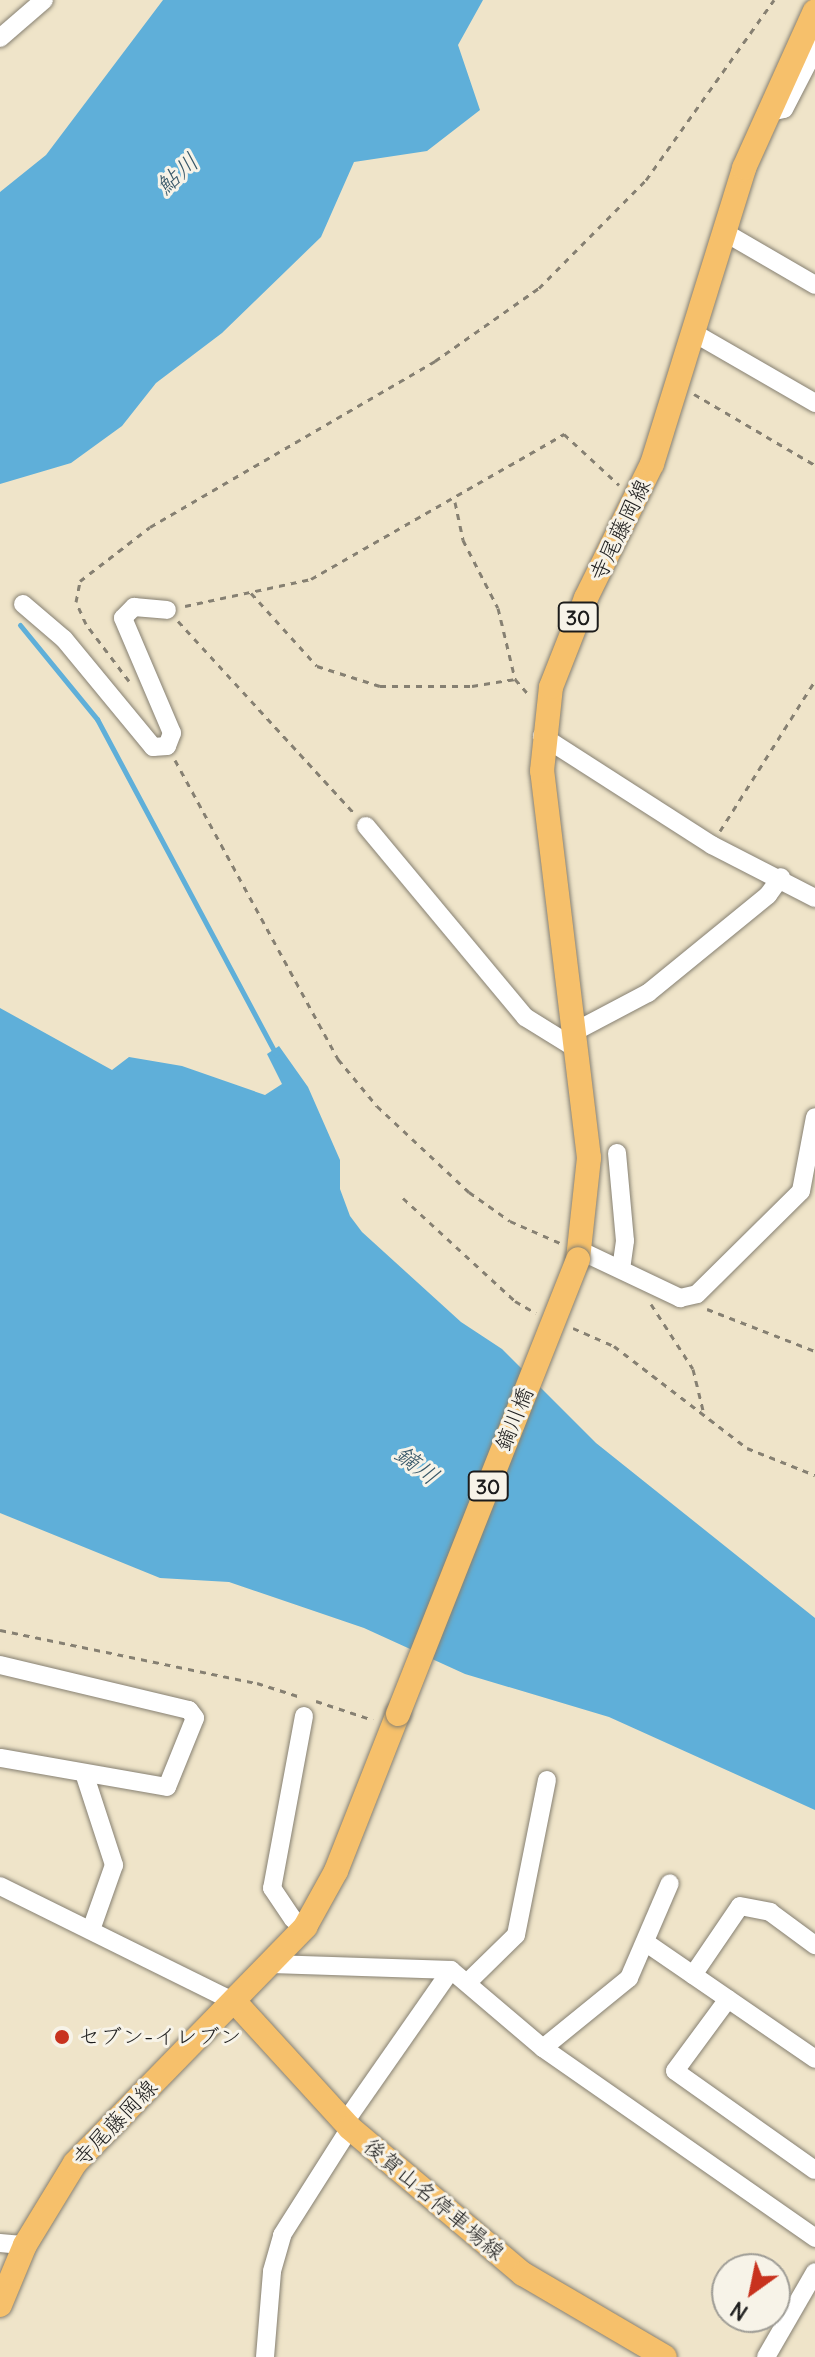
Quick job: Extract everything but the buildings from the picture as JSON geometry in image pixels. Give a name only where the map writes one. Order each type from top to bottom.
[{"type":"main road","name":"寺尾藤岡線","points":[[579,1255],[589,1170],[542,736],[564,649],[636,501],[680,385],[724,232],[766,113],[815,11]]},
{"type":"main road","name":"鏑川橋","points":[[396,1720],[579,1255]]},
{"type":"main road","name":"寺尾藤岡線","points":[[0,2305],[25,2245],[75,2163],[273,1964],[305,1927],[336,1871],[396,1720]]},
{"type":"main road","name":"後賀山名停車場線","points":[[235,2002],[347,2125],[523,2274],[665,2357]]},
{"type":"street","points":[[0,38],[44,0]]},
{"type":"street","points":[[766,113],[784,109],[815,49]]},
{"type":"street","points":[[724,232],[815,285]]},
{"type":"street","points":[[694,333],[815,403]]},
{"type":"street","points":[[23,604],[64,639],[153,747],[167,746],[172,733],[159,693],[123,618],[134,607],[167,610]]},
{"type":"street","points":[[542,736],[712,845],[781,877],[815,898]]},
{"type":"street","points":[[366,826],[525,1017],[575,1040],[648,993],[768,895],[781,877]]},
{"type":"street","points":[[579,1255],[621,1268],[680,1298],[697,1294],[801,1191],[815,1117]]},
{"type":"street","points":[[617,1153],[625,1241],[621,1268]]},
{"type":"street","points":[[0,1665],[189,1710],[195,1718],[167,1787],[0,1758]]},
{"type":"street","points":[[304,1716],[272,1888],[293,1919],[305,1927]]},
{"type":"street","points":[[84,1773],[114,1865],[91,1930]]},
{"type":"street","points":[[468,1982],[516,1935],[547,1780]]},
{"type":"street","points":[[543,2048],[629,1978],[670,1883]]},
{"type":"street","points":[[0,1886],[235,2002]]},
{"type":"street","points":[[693,1975],[740,1906],[770,1912],[815,1945]]},
{"type":"street","points":[[645,1942],[815,2059]]},
{"type":"street","points":[[273,1964],[451,1970],[543,2048],[815,2238]]},
{"type":"street","points":[[265,2357],[272,2271],[282,2235],[347,2125],[451,1970]]},
{"type":"street","points":[[728,1999],[675,2071],[815,2170]]},
{"type":"street","points":[[0,2243],[25,2245]]},
{"type":"street","points":[[766,2357],[815,2272]]},
{"type":"path","points":[[133,687],[86,624],[76,602],[80,581],[150,527],[435,361],[539,288],[646,180],[774,0]]},
{"type":"path","points":[[680,385],[815,465]]},
{"type":"path","points":[[167,610],[311,579],[361,546],[455,500],[564,434],[636,501]]},
{"type":"path","points":[[455,500],[463,540],[498,608],[515,679],[548,707]]},
{"type":"path","points":[[251,593],[317,666],[380,686],[472,686],[515,679]]},
{"type":"path","points":[[167,610],[273,720],[366,826]]},
{"type":"path","points":[[712,845],[815,681]]},
{"type":"path","points":[[167,746],[338,1059],[377,1106],[469,1192],[510,1221],[579,1255]]},
{"type":"path","points":[[403,1198],[515,1301],[539,1314]]},
{"type":"path","points":[[645,1293],[693,1369],[704,1413]]},
{"type":"path","points":[[714,1311],[815,1351]]},
{"type":"path","points":[[567,1325],[614,1346],[747,1448],[815,1475]]},
{"type":"path","points":[[0,1630],[257,1683],[396,1720]]},
{"type":"water","name":"鮎川","points":[[163,0],[483,0],[458,45],[480,110],[427,151],[354,162],[321,237],[222,333],[156,383],[122,426],[71,463],[0,484],[0,192],[46,155]]},
{"type":"water","name":"鏑川","points":[[0,1008],[112,1070],[129,1057],[182,1066],[265,1095],[282,1084],[267,1054],[279,1046],[308,1087],[340,1160],[340,1189],[350,1216],[362,1232],[461,1322],[502,1349],[596,1443],[815,1618],[815,1810],[609,1717],[465,1674],[364,1628],[229,1582],[160,1578],[0,1513]]},
{"type":"waterway","points":[[20,625],[97,719],[276,1054]]},
{"type":"place","name":"セブン-イレブン","points":[[62,2037]]}]
